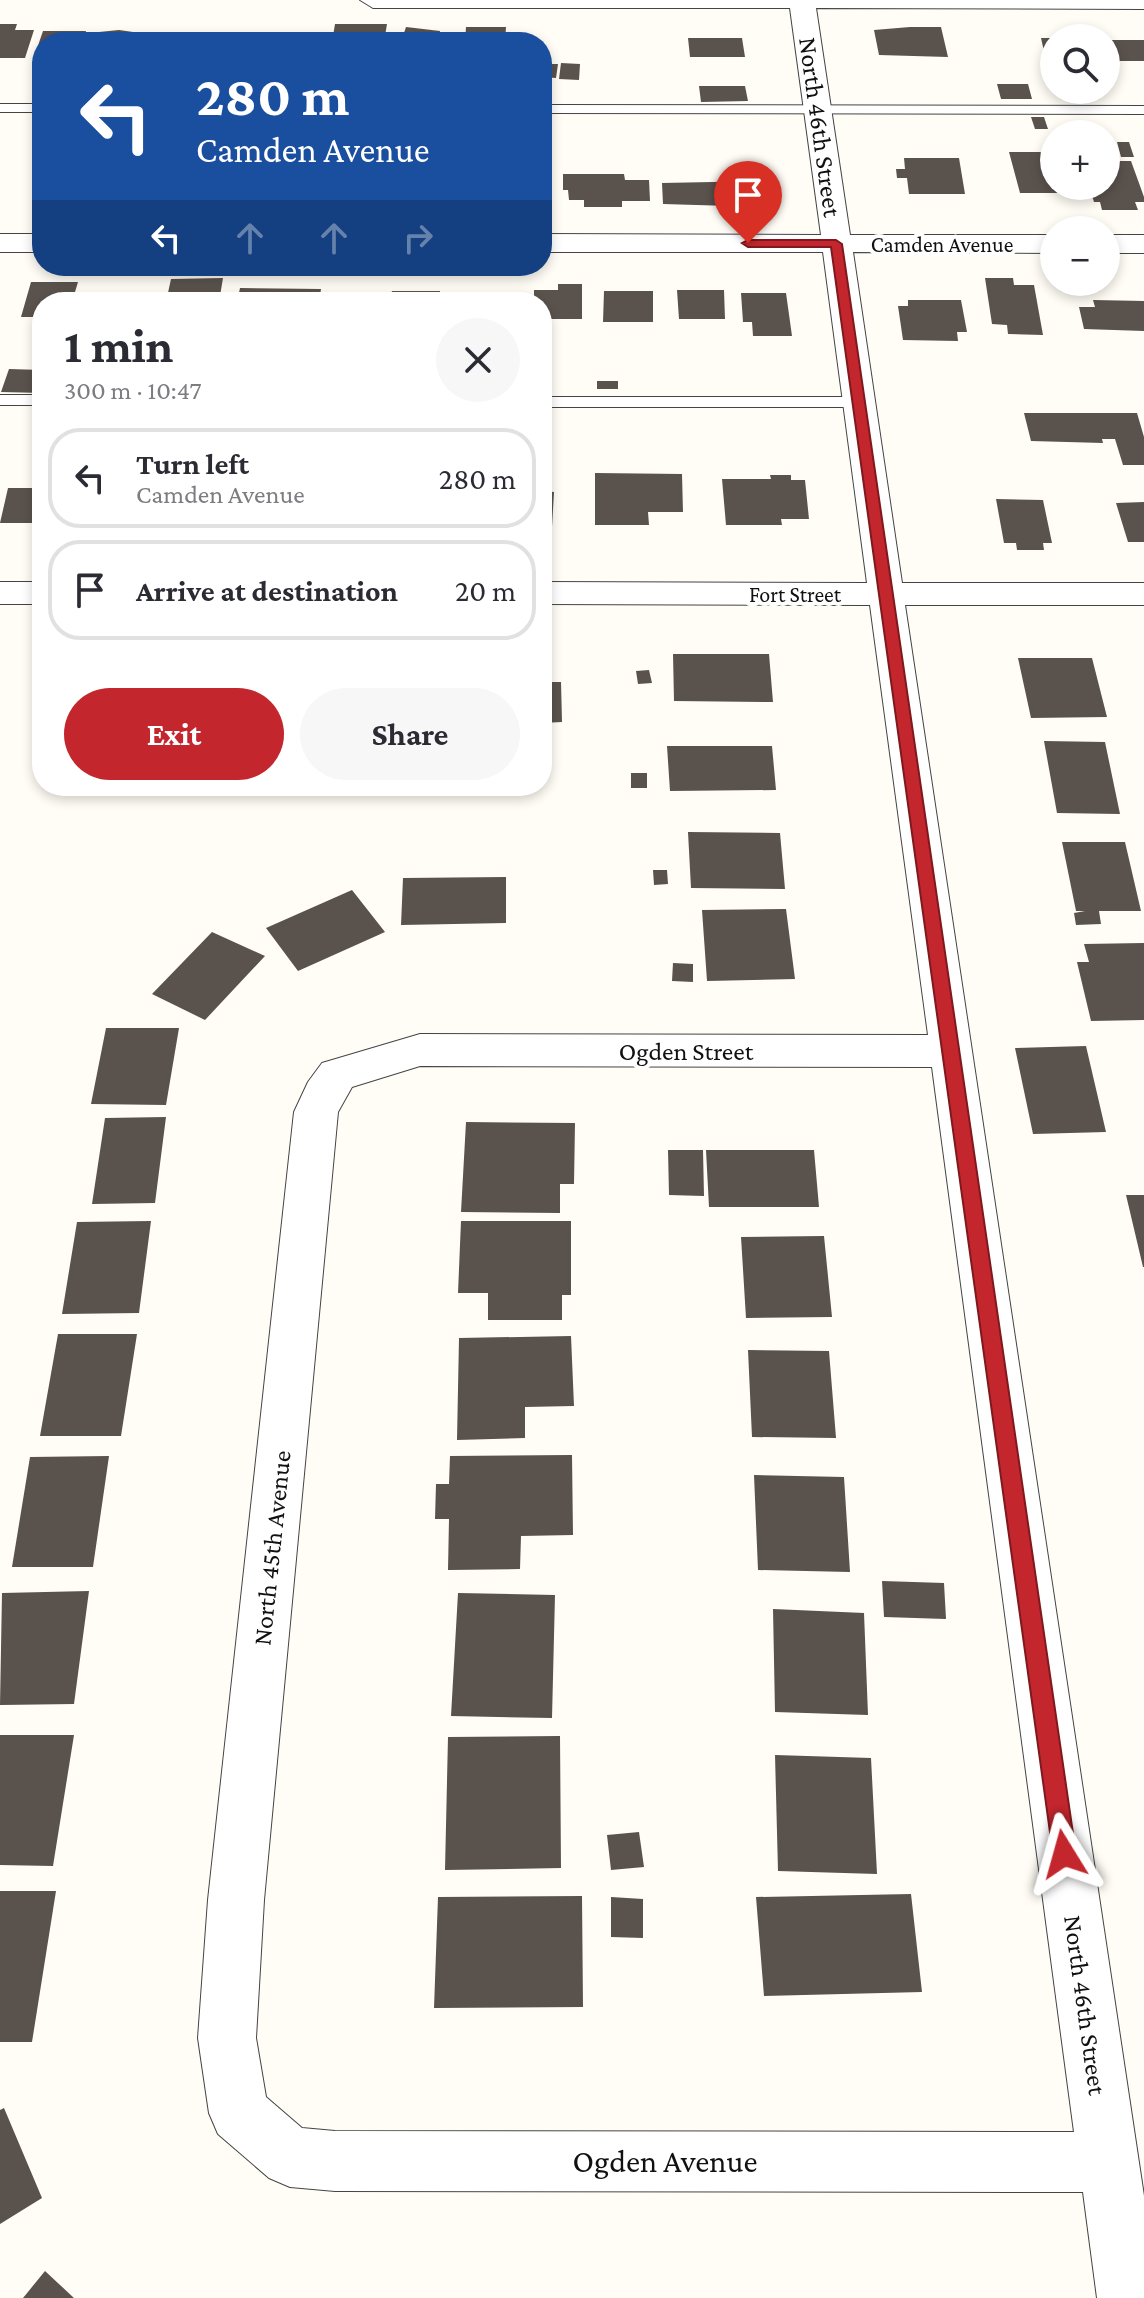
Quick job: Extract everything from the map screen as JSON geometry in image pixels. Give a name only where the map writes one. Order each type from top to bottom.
[{"type":"street","points":[[373,0],[1144,1]]},
{"type":"street","name":"North 46th Street","points":[[802,0],[883,594],[952,1051],[1128,2298]]},
{"type":"street","points":[[0,243],[32,243]]},
{"type":"street","name":"Camden Avenue","points":[[552,243],[1040,244]]},
{"type":"street","points":[[1120,244],[1144,244]]},
{"type":"street","points":[[0,593],[32,593]]},
{"type":"street","name":"Fort Street","points":[[552,593],[1144,594]]},
{"type":"street","name":"Ogden Street","points":[[420,1050],[952,1051]]},
{"type":"street","name":"North 45th Avenue","points":[[239,2113],[227,2038],[236,1900],[316,1112],[323,1094],[337,1075],[420,1050]]},
{"type":"street","name":"Ogden Avenue","points":[[239,2113],[290,2157],[335,2161],[1107,2162]]},
{"type":"lane","points":[[0,108],[32,108]]},
{"type":"lane","points":[[552,109],[1144,110]]},
{"type":"lane","points":[[0,400],[32,400]]},
{"type":"lane","points":[[552,402],[857,402]]},
{"type":"building","points":[[0,24],[17,24],[15,30],[34,30],[25,58],[0,58]]},
{"type":"building","points":[[335,24],[387,24],[386,32],[334,32]]},
{"type":"building","points":[[406,27],[440,31],[440,32],[404,32]]},
{"type":"building","points":[[466,27],[506,27],[506,32],[466,32]]},
{"type":"building","points":[[941,27],[948,57],[879,55],[874,30]]},
{"type":"building","points":[[43,31],[86,31],[86,32]]},
{"type":"building","points":[[688,38],[742,38],[745,57],[690,57]]},
{"type":"building","points":[[1120,40],[1144,40],[1144,61],[1120,61]]},
{"type":"building","points":[[561,63],[580,64],[579,80],[559,79]]},
{"type":"building","points":[[552,64],[558,64],[556,78],[552,78]]},
{"type":"building","points":[[997,84],[1028,84],[1032,99],[1001,99]]},
{"type":"building","points":[[699,86],[745,86],[748,101],[701,102]]},
{"type":"building","points":[[1031,117],[1044,117],[1045,120],[1040,120],[1040,129],[1035,129]]},
{"type":"building","points":[[1120,142],[1129,142],[1134,157],[1121,157]]},
{"type":"building","points":[[1009,152],[1040,152],[1040,193],[1020,193]]},
{"type":"building","points":[[904,158],[959,158],[965,194],[909,194],[907,178],[897,178],[896,169],[905,169]]},
{"type":"building","points":[[1120,161],[1131,161],[1144,197],[1144,202],[1135,202],[1138,210],[1102,210],[1100,202],[1094,202],[1120,200]]},
{"type":"building","points":[[563,174],[624,174],[625,180],[649,180],[650,201],[622,201],[622,207],[584,207],[584,200],[569,200],[568,190],[563,190]]},
{"type":"building","points":[[763,181],[766,207],[663,204],[662,183]]},
{"type":"building","points":[[223,278],[221,292],[168,292],[171,279]]},
{"type":"building","points":[[985,278],[1013,278],[1014,285],[1034,285],[1043,335],[1008,334],[1007,325],[992,324]]},
{"type":"building","points":[[31,282],[78,282],[75,292],[32,292],[32,317],[21,317]]},
{"type":"building","points":[[558,284],[582,284],[582,319],[552,319],[552,292],[534,292],[558,290]]},
{"type":"building","points":[[240,288],[321,289],[321,292],[239,292]]},
{"type":"building","points":[[677,290],[724,290],[725,319],[679,319]]},
{"type":"building","points":[[392,291],[440,291],[440,292]]},
{"type":"building","points":[[604,291],[653,291],[653,322],[603,322]]},
{"type":"building","points":[[741,293],[786,293],[792,336],[753,336],[752,322],[743,322]]},
{"type":"building","points":[[908,300],[961,300],[967,332],[957,332],[958,341],[903,340],[898,306],[908,306]]},
{"type":"building","points":[[1093,300],[1144,301],[1144,331],[1084,329],[1079,307],[1095,307]]},
{"type":"building","points":[[9,369],[32,370],[32,393],[1,392]]},
{"type":"building","points":[[597,381],[618,381],[618,389],[597,389]]},
{"type":"building","points":[[1024,413],[1137,413],[1144,437],[1144,465],[1123,465],[1115,439],[1102,439],[1103,443],[1031,441]]},
{"type":"building","points":[[595,473],[682,474],[683,512],[648,512],[649,525],[595,525]]},
{"type":"building","points":[[770,475],[791,475],[791,480],[805,480],[809,519],[781,519],[782,525],[726,525],[722,479],[771,479]]},
{"type":"building","points":[[8,488],[32,488],[32,523],[0,523]]},
{"type":"building","points":[[996,499],[1043,500],[1052,543],[1043,543],[1044,550],[1017,550],[1016,543],[1004,543]]},
{"type":"building","points":[[1144,502],[1144,542],[1128,542],[1116,503]]},
{"type":"building","points":[[673,654],[769,654],[773,702],[674,701]]},
{"type":"building","points":[[1018,658],[1092,658],[1107,717],[1031,718]]},
{"type":"building","points":[[649,670],[652,683],[638,684],[636,671]]},
{"type":"building","points":[[552,682],[561,682],[562,722],[552,722]]},
{"type":"building","points":[[1044,741],[1105,742],[1120,814],[1057,813]]},
{"type":"building","points":[[667,746],[772,746],[776,790],[670,791]]},
{"type":"building","points":[[631,773],[647,773],[647,788],[631,788]]},
{"type":"building","points":[[688,832],[780,833],[785,889],[691,888]]},
{"type":"building","points":[[1062,842],[1125,842],[1141,911],[1099,911],[1101,924],[1076,925],[1074,913],[1085,911],[1076,911]]},
{"type":"building","points":[[653,870],[667,870],[668,884],[654,885]]},
{"type":"building","points":[[506,877],[506,923],[401,925],[403,878]]},
{"type":"building","points":[[352,890],[385,932],[298,971],[266,928]]},
{"type":"building","points":[[786,909],[795,979],[707,981],[702,910]]},
{"type":"building","points":[[212,932],[265,956],[205,1020],[152,994]]},
{"type":"building","points":[[1144,943],[1144,1020],[1091,1021],[1077,962],[1089,962],[1084,944]]},
{"type":"building","points":[[673,963],[693,964],[693,982],[672,981]]},
{"type":"building","points":[[106,1028],[179,1028],[166,1105],[91,1104]]},
{"type":"building","points":[[1086,1046],[1106,1132],[1033,1134],[1015,1048]]},
{"type":"building","points":[[166,1117],[155,1203],[92,1204],[105,1118]]},
{"type":"building","points":[[466,1122],[575,1123],[574,1184],[560,1184],[560,1213],[461,1212]]},
{"type":"building","points":[[668,1150],[703,1150],[704,1196],[669,1195]]},
{"type":"building","points":[[706,1150],[814,1150],[819,1207],[709,1207]]},
{"type":"building","points":[[1126,1195],[1144,1195],[1144,1267],[1143,1267]]},
{"type":"building","points":[[151,1221],[139,1313],[62,1314],[77,1222]]},
{"type":"building","points":[[461,1221],[571,1221],[571,1295],[562,1295],[562,1320],[488,1320],[488,1293],[458,1293]]},
{"type":"building","points":[[824,1236],[832,1317],[746,1318],[741,1237]]},
{"type":"building","points":[[58,1334],[137,1334],[121,1436],[40,1436]]},
{"type":"building","points":[[571,1336],[574,1406],[525,1407],[525,1438],[457,1440],[459,1338]]},
{"type":"building","points":[[748,1350],[829,1351],[836,1438],[752,1437]]},
{"type":"building","points":[[572,1455],[573,1535],[521,1536],[520,1569],[448,1570],[449,1519],[435,1519],[436,1484],[449,1484],[450,1456]]},
{"type":"building","points":[[109,1456],[93,1567],[12,1567],[30,1457]]},
{"type":"building","points":[[754,1475],[844,1477],[850,1572],[758,1570]]},
{"type":"building","points":[[882,1581],[944,1583],[946,1619],[884,1617]]},
{"type":"building","points":[[89,1591],[74,1704],[0,1705],[2,1593]]},
{"type":"building","points":[[458,1593],[555,1595],[552,1718],[451,1716]]},
{"type":"building","points":[[773,1609],[864,1613],[868,1715],[775,1712]]},
{"type":"building","points":[[0,1735],[74,1735],[53,1866],[0,1865]]},
{"type":"building","points":[[560,1736],[561,1868],[445,1870],[448,1737]]},
{"type":"building","points":[[775,1755],[871,1758],[877,1874],[778,1871]]},
{"type":"building","points":[[639,1832],[644,1867],[611,1870],[607,1835]]},
{"type":"building","points":[[0,1891],[56,1891],[32,2042],[0,2042]]},
{"type":"building","points":[[911,1894],[922,1992],[764,1996],[756,1897]]},
{"type":"building","points":[[582,1896],[583,2007],[434,2008],[438,1897]]},
{"type":"building","points":[[611,1897],[643,1899],[643,1938],[611,1937]]},
{"type":"building","points":[[4,2108],[42,2198],[0,2224],[0,2110]]},
{"type":"building","points":[[45,2271],[74,2298],[23,2298]]},
{"type":"route","points":[[748,243],[836,244],[883,594],[952,1051],[1064,1854]]}]
